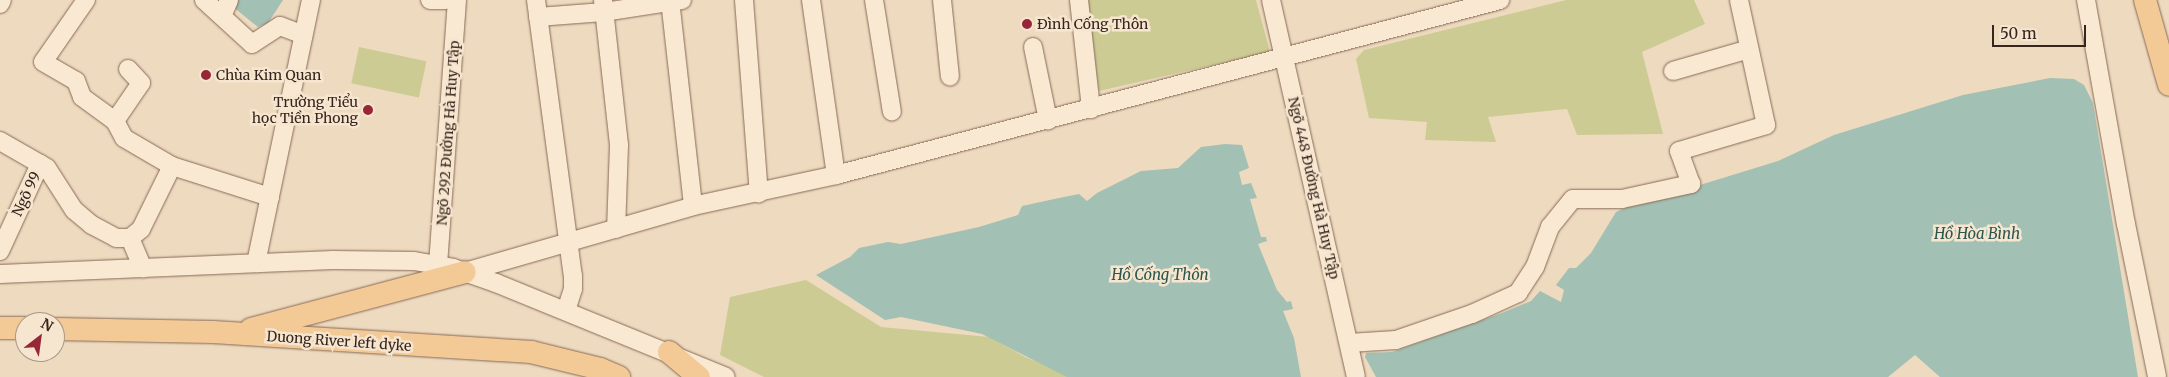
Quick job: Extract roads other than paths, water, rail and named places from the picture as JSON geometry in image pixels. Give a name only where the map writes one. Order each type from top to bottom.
[{"type":"main road","points":[[2144,0],[2169,84]]},
{"type":"main road","points":[[233,334],[465,272]]},
{"type":"main road","points":[[0,328],[15,328]]},
{"type":"main road","name":"Duong River left dyke","points":[[65,329],[233,334],[531,352],[600,369],[618,377]]},
{"type":"main road","points":[[669,352],[699,377]]},
{"type":"street","points":[[0,4],[2,0]]},
{"type":"street","points":[[86,0],[43,62],[76,81],[82,97],[115,121],[124,138],[172,166],[270,197]]},
{"type":"street","points":[[204,0],[252,44],[280,26],[303,36]]},
{"type":"street","points":[[222,16],[229,0]]},
{"type":"street","points":[[256,263],[311,0]]},
{"type":"street","points":[[430,0],[446,0]]},
{"type":"street","name":"Ngõ 292 Đường Hà Huy Tập","points":[[438,265],[457,0]]},
{"type":"street","points":[[566,311],[574,285],[566,242],[537,8],[604,6],[674,0],[693,206]]},
{"type":"street","points":[[744,0],[760,193]]},
{"type":"street","points":[[811,0],[836,175]]},
{"type":"street","points":[[874,0],[892,112]]},
{"type":"street","points":[[942,0],[950,77]]},
{"type":"street","points":[[1079,0],[1091,109]]},
{"type":"street","name":"Ngõ 448 Đường Hà Huy Tập","points":[[1270,0],[1285,58],[1356,377]]},
{"type":"street","points":[[465,272],[693,206],[836,175],[1500,0]]},
{"type":"street","points":[[1349,343],[1396,340],[1472,314],[1518,293],[1535,267],[1550,227],[1573,199],[1622,199],[1691,184],[1679,151],[1766,125],[1739,0]]},
{"type":"street","points":[[2086,0],[2126,224],[2157,377]]},
{"type":"street","points":[[604,6],[619,144],[616,229]]},
{"type":"street","points":[[1033,47],[1048,120]]},
{"type":"street","points":[[1673,71],[1749,49]]},
{"type":"street","points":[[115,121],[141,83],[128,70]]},
{"type":"street","points":[[0,141],[47,168],[74,210],[92,225],[110,236],[130,238],[145,224],[172,166]]},
{"type":"street","name":"Ngõ 99","points":[[0,251],[40,164]]},
{"type":"street","points":[[130,238],[143,268]]},
{"type":"street","points":[[0,274],[378,259],[438,265],[465,272],[566,311],[726,377]]},
{"type":"water","points":[[232,0],[283,0],[268,23],[258,27],[232,6]]},
{"type":"water","name":"Hồ Hòa Bình","points":[[2050,78],[2074,79],[2084,85],[2093,103],[2138,377],[1940,377],[1915,355],[1888,377],[1376,377],[1365,357],[1366,353],[1392,352],[1502,313],[1531,301],[1540,291],[1561,302],[1564,290],[1556,285],[1569,268],[1576,268],[1591,253],[1616,212],[1622,209],[1778,161],[1834,135],[1963,95]]},
{"type":"water","name":"Hồ Cống Thôn","points":[[1225,144],[1242,145],[1249,168],[1239,172],[1242,185],[1251,183],[1257,198],[1250,199],[1261,237],[1266,237],[1267,241],[1258,244],[1277,290],[1287,302],[1291,301],[1293,309],[1283,311],[1294,338],[1301,377],[1067,377],[982,334],[901,317],[885,320],[816,275],[850,257],[859,248],[888,242],[901,244],[979,227],[1018,215],[1022,206],[1059,198],[1079,194],[1087,201],[1097,193],[1141,171],[1178,168],[1201,147]]},
{"type":"place","name":"Đình Cống Thôn","points":[[1027,24]]},
{"type":"place","name":"Chùa Kim Quan","points":[[206,75]]},
{"type":"place","name":"Trường Tiểu học Tiền Phong","points":[[368,110]]}]
